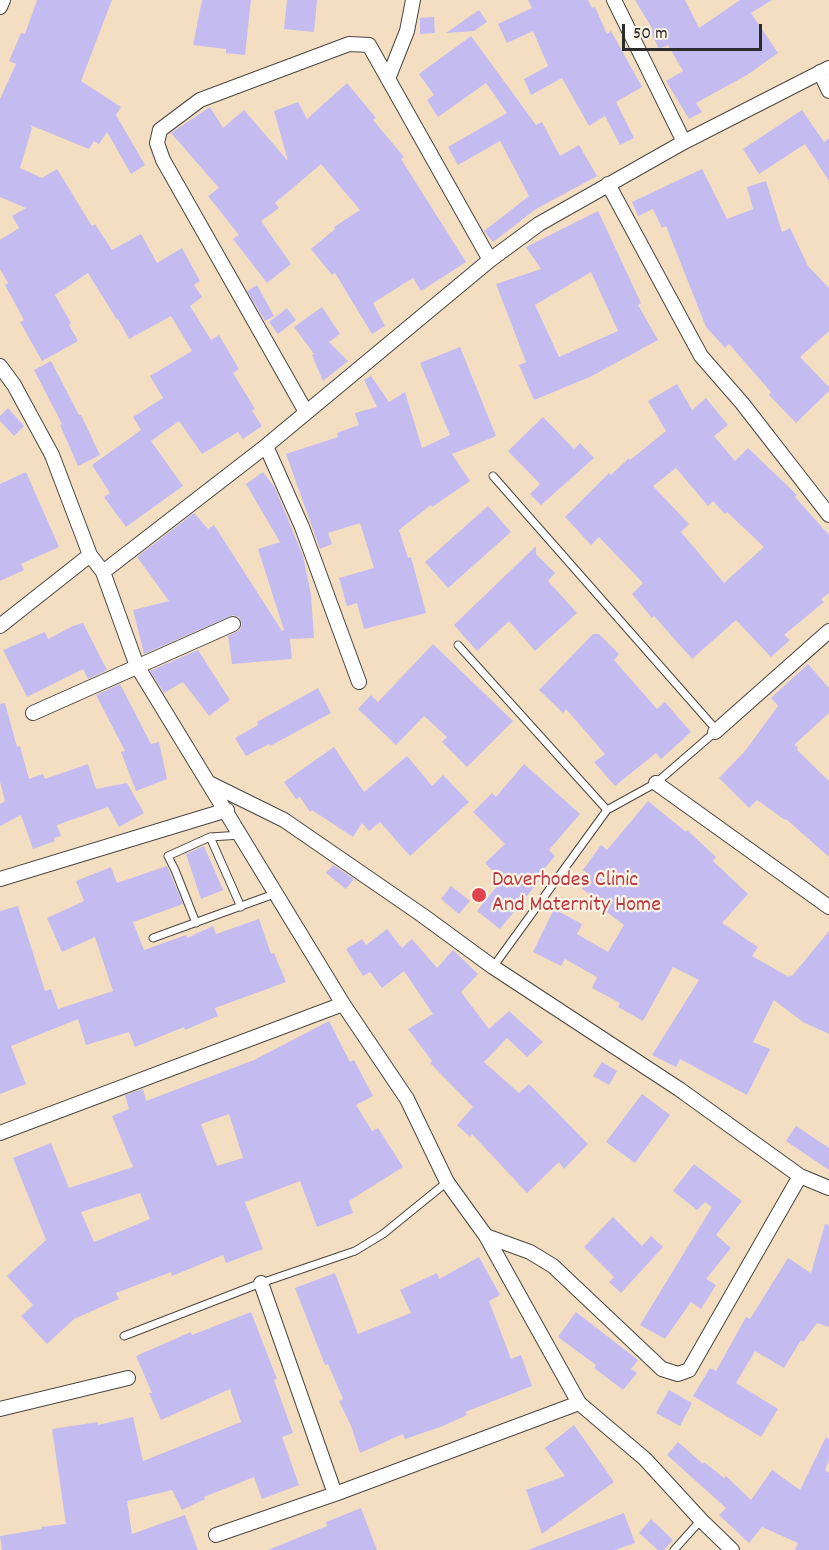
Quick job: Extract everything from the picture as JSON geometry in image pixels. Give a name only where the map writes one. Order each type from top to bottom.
[{"type":"street","points":[[0,7],[3,0]]},
{"type":"street","points":[[388,79],[407,31],[412,0]]},
{"type":"street","points":[[614,0],[684,142]]},
{"type":"street","points":[[306,412],[163,160],[157,143],[160,130],[200,100],[349,44],[369,45],[490,260]]},
{"type":"street","points":[[103,572],[266,446],[490,260],[539,224],[684,142],[825,70],[829,92]]},
{"type":"street","points":[[608,184],[701,356],[742,403],[829,514]]},
{"type":"street","points":[[0,366],[14,385],[52,455],[90,555],[103,572],[137,666],[278,893],[343,1004],[407,1099],[447,1182],[486,1236],[579,1403],[645,1459],[732,1550]]},
{"type":"street","points":[[266,446],[302,527],[359,682]]},
{"type":"street","points":[[0,626],[90,555]]},
{"type":"street","points":[[33,713],[233,624]]},
{"type":"street","points":[[715,732],[829,631]]},
{"type":"street","points":[[207,782],[284,820],[493,967],[680,1089],[800,1176],[829,1188]]},
{"type":"street","points":[[657,783],[829,907]]},
{"type":"street","points":[[0,879],[227,810]]},
{"type":"street","points":[[0,1133],[343,1004]]},
{"type":"street","points":[[486,1236],[530,1252],[553,1266],[662,1368],[678,1374],[689,1370],[800,1176]]},
{"type":"street","points":[[261,1283],[335,1494]]},
{"type":"street","points":[[0,1409],[128,1378]]},
{"type":"street","points":[[216,1535],[335,1494],[579,1403]]},
{"type":"lane","points":[[493,476],[713,726],[715,732],[657,783],[607,810],[493,967]]},
{"type":"lane","points":[[458,645],[607,810]]},
{"type":"lane","points":[[196,923],[168,856],[210,837],[242,835]]},
{"type":"lane","points":[[210,837],[241,907]]},
{"type":"lane","points":[[153,938],[278,893]]},
{"type":"lane","points":[[124,1336],[261,1283],[355,1251],[383,1234],[447,1182]]},
{"type":"lane","points":[[674,1550],[701,1520]]},
{"type":"building","points":[[37,0],[112,0],[81,81],[121,107],[116,115],[145,165],[131,174],[107,132],[99,144],[94,141],[89,149],[30,125],[32,128],[20,168],[42,178],[57,169],[92,226],[95,224],[112,250],[141,234],[157,263],[182,248],[200,281],[194,285],[202,297],[190,306],[211,340],[219,335],[239,369],[233,373],[255,409],[252,411],[262,426],[243,439],[238,432],[202,454],[179,421],[151,441],[183,486],[126,527],[104,497],[110,493],[92,465],[141,430],[133,417],[163,398],[150,376],[192,351],[171,316],[129,339],[88,273],[55,295],[78,341],[42,361],[20,322],[24,320],[5,285],[8,283],[0,269],[0,240],[19,228],[12,216],[26,208],[0,197],[0,99],[16,64],[9,61],[21,33],[25,34]]},
{"type":"building","points":[[202,0],[251,0],[245,55],[226,53],[226,49],[193,45]]},
{"type":"building","points":[[287,0],[317,0],[314,32],[284,29]]},
{"type":"building","points":[[528,0],[588,0],[592,8],[595,7],[607,34],[611,31],[642,87],[616,102],[634,138],[620,145],[605,116],[589,126],[562,78],[531,95],[524,79],[548,66],[533,31],[507,43],[498,24],[532,8]]},
{"type":"building","points":[[635,0],[685,0],[699,28],[740,0],[772,0],[751,13],[778,53],[747,75],[696,103],[702,112],[689,119],[666,81],[683,71],[668,45],[659,49],[650,31],[653,30]]},
{"type":"building","points":[[479,10],[487,22],[474,31],[446,33]]},
{"type":"building","points":[[434,17],[435,33],[420,34],[420,18]]},
{"type":"building","points":[[471,36],[536,125],[542,122],[560,156],[579,145],[597,176],[536,209],[493,242],[484,231],[529,196],[500,141],[458,165],[448,147],[507,113],[486,83],[438,117],[427,100],[434,95],[419,74]]},
{"type":"building","points":[[347,83],[376,118],[373,120],[404,157],[401,159],[466,262],[421,291],[413,278],[373,303],[385,326],[372,334],[335,273],[332,275],[311,249],[335,229],[334,227],[360,210],[321,164],[275,203],[279,208],[261,221],[291,264],[267,283],[233,239],[239,235],[208,196],[219,188],[171,133],[210,107],[223,128],[244,110],[288,161],[274,111],[298,102],[307,119]]},
{"type":"building","points":[[802,110],[824,142],[829,138],[829,181],[805,144],[759,174],[743,149]]},
{"type":"building","points":[[702,169],[727,219],[753,209],[747,187],[766,181],[782,232],[790,228],[808,266],[829,288],[829,331],[800,357],[829,387],[829,391],[796,423],[769,395],[771,392],[729,344],[725,348],[706,327],[666,226],[662,228],[653,209],[638,216],[632,202]]},
{"type":"building","points":[[598,211],[641,303],[638,305],[658,340],[590,377],[534,400],[519,365],[526,362],[496,284],[541,269],[526,247]],"holes":[[[591,272],[618,331],[559,357],[535,305]]]},
{"type":"building","points":[[257,285],[274,316],[265,321],[247,291]]},
{"type":"building","points":[[322,307],[340,334],[329,342],[348,361],[323,381],[312,355],[314,354],[294,327]]},
{"type":"building","points":[[287,308],[296,320],[278,334],[269,322]]},
{"type":"building","points":[[460,347],[496,436],[452,454],[470,481],[432,507],[431,505],[399,530],[408,558],[411,557],[426,613],[364,629],[357,603],[347,606],[339,578],[374,568],[360,523],[328,533],[332,544],[320,549],[286,454],[338,437],[337,433],[359,425],[355,413],[377,407],[364,380],[371,376],[389,402],[405,392],[422,448],[450,435],[420,363]]},
{"type":"building","points":[[51,361],[100,455],[78,466],[60,425],[62,424],[34,370]]},
{"type":"building","points":[[677,384],[692,410],[706,398],[728,425],[714,436],[735,461],[748,448],[797,495],[795,497],[829,535],[829,593],[821,599],[824,602],[784,635],[790,640],[771,657],[736,620],[692,659],[632,594],[643,583],[599,537],[591,545],[565,517],[609,473],[611,475],[629,458],[630,460],[666,431],[648,401]],"holes":[[[676,468],[708,506],[713,501],[764,547],[724,583],[681,532],[689,524],[653,486]]]},
{"type":"building","points":[[8,408],[24,426],[14,436],[0,421],[0,416]]},
{"type":"building","points":[[543,417],[574,449],[580,443],[594,458],[541,505],[530,494],[540,484],[508,451]]},
{"type":"building","points":[[26,472],[59,547],[21,564],[24,570],[0,581],[0,484]]},
{"type":"building","points":[[263,472],[275,488],[303,556],[311,595],[314,638],[290,639],[292,659],[232,664],[228,636],[240,630],[242,624],[239,617],[233,615],[144,654],[133,610],[169,601],[137,557],[194,513],[208,529],[214,525],[282,631],[284,630],[258,549],[280,542],[246,484]]},
{"type":"building","points":[[488,506],[511,532],[448,588],[425,562]]},
{"type":"building","points":[[536,546],[536,554],[555,573],[548,581],[577,613],[535,651],[509,621],[477,651],[454,625]]},
{"type":"building","points":[[83,623],[107,670],[88,679],[83,669],[27,697],[3,650],[45,632],[48,639]]},
{"type":"building","points":[[593,634],[599,634],[619,654],[614,660],[657,709],[665,702],[691,732],[661,759],[656,753],[615,786],[594,762],[605,754],[566,709],[563,713],[539,690]]},
{"type":"building","points":[[433,644],[513,721],[467,767],[442,742],[447,737],[424,716],[396,745],[358,709],[371,695],[378,702]]},
{"type":"building","points":[[198,650],[230,700],[209,716],[183,682],[164,693],[150,671]]},
{"type":"building","points":[[808,664],[829,688],[829,713],[794,745],[829,781],[829,857],[786,819],[757,800],[749,808],[719,778],[745,751],[778,706],[771,698]]},
{"type":"building","points":[[120,684],[151,744],[159,742],[167,779],[136,791],[121,752],[125,751],[96,695]]},
{"type":"building","points":[[318,688],[331,713],[270,746],[269,744],[246,756],[235,738],[258,725],[257,722]]},
{"type":"building","points":[[5,703],[17,747],[20,746],[29,779],[43,774],[45,779],[88,764],[96,789],[127,783],[144,813],[119,827],[108,807],[57,825],[61,836],[54,838],[55,841],[33,849],[21,815],[0,826],[0,804],[5,801],[0,782],[0,704]]},
{"type":"building","points":[[334,747],[364,792],[407,756],[432,786],[443,775],[469,802],[410,856],[380,822],[369,831],[362,823],[353,837],[312,810],[310,812],[300,797],[296,799],[284,782]]},
{"type":"building","points":[[524,764],[580,814],[549,850],[555,856],[536,879],[539,881],[500,929],[477,911],[502,880],[485,863],[505,844],[473,812],[492,793],[496,797]]},
{"type":"building","points":[[648,801],[686,832],[687,830],[716,857],[713,861],[748,894],[722,923],[758,947],[752,956],[789,977],[829,931],[829,1034],[803,1022],[774,1000],[753,1042],[770,1049],[747,1095],[680,1059],[676,1067],[652,1055],[699,980],[673,967],[643,1021],[618,1007],[620,1003],[592,988],[597,977],[565,959],[561,966],[533,952],[554,909],[582,924],[577,934],[608,952],[624,925],[596,904],[599,900],[582,889],[591,876],[583,870],[601,845],[607,850]]},
{"type":"building","points":[[204,846],[223,890],[201,899],[186,854]]},
{"type":"building","points":[[333,865],[354,879],[346,889],[326,873]]},
{"type":"building","points":[[167,866],[183,904],[133,922],[144,950],[186,935],[187,938],[213,926],[216,934],[259,919],[271,954],[274,953],[286,982],[215,1008],[218,1016],[135,1047],[129,1032],[86,1045],[78,1019],[11,1046],[26,1084],[0,1094],[0,911],[18,906],[45,991],[51,989],[58,1009],[113,991],[95,937],[62,952],[47,918],[84,901],[76,881],[111,867],[117,883]]},
{"type":"building","points":[[451,886],[470,901],[459,914],[441,899]]},
{"type":"building","points":[[387,929],[402,948],[412,939],[437,968],[453,950],[478,974],[461,992],[489,1029],[509,1011],[543,1042],[527,1057],[507,1038],[484,1062],[519,1093],[529,1084],[588,1144],[564,1169],[559,1162],[527,1193],[472,1134],[470,1137],[457,1125],[473,1107],[430,1063],[432,1061],[408,1029],[433,1014],[404,971],[382,988],[370,972],[363,976],[346,949],[362,939],[366,945]]},
{"type":"building","points":[[329,1021],[350,1062],[354,1060],[373,1096],[356,1105],[372,1131],[378,1128],[403,1167],[349,1201],[353,1213],[317,1227],[300,1181],[245,1202],[263,1249],[226,1263],[223,1255],[172,1276],[171,1272],[116,1293],[119,1299],[74,1319],[47,1344],[21,1316],[33,1305],[7,1276],[46,1240],[13,1158],[51,1143],[69,1188],[133,1167],[112,1116],[129,1109],[125,1095],[143,1089],[146,1101],[254,1060]],"holes":[[[229,1114],[243,1158],[217,1166],[201,1124]],[[140,1193],[150,1219],[94,1242],[81,1212]]]},
{"type":"building","points":[[602,1062],[617,1071],[609,1085],[593,1076]]},
{"type":"building","points":[[642,1094],[670,1115],[635,1163],[606,1142]]},
{"type":"building","points":[[796,1126],[829,1148],[829,1170],[786,1141]]},
{"type":"building","points":[[694,1164],[742,1201],[716,1235],[731,1248],[706,1279],[716,1285],[701,1309],[691,1302],[665,1339],[640,1325],[712,1207],[705,1202],[697,1210],[673,1191]]},
{"type":"building","points":[[613,1217],[642,1246],[651,1236],[663,1247],[621,1293],[609,1282],[614,1277],[584,1247]]},
{"type":"building","points":[[825,1224],[829,1225],[829,1327],[817,1323],[803,1342],[801,1340],[784,1368],[755,1351],[736,1383],[778,1409],[761,1437],[693,1396],[710,1368],[716,1371],[746,1317],[750,1319],[788,1258],[811,1273]]},
{"type":"building","points":[[479,1257],[500,1295],[489,1301],[511,1359],[521,1355],[532,1386],[465,1412],[467,1415],[443,1426],[405,1439],[403,1434],[360,1453],[339,1401],[343,1399],[328,1364],[325,1365],[295,1288],[335,1273],[358,1334],[411,1313],[400,1290],[437,1273],[439,1279]]},
{"type":"building","points":[[251,1312],[277,1379],[274,1380],[293,1433],[282,1437],[299,1485],[262,1499],[254,1477],[204,1497],[205,1499],[182,1510],[172,1490],[127,1501],[132,1534],[185,1515],[198,1550],[2,1550],[0,1536],[66,1524],[52,1429],[98,1422],[98,1425],[133,1417],[143,1461],[241,1422],[230,1389],[161,1420],[136,1356],[191,1332],[192,1335]]},
{"type":"building","points":[[576,1312],[638,1360],[631,1369],[637,1373],[623,1390],[594,1368],[596,1365],[558,1337]]},
{"type":"building","points":[[669,1390],[692,1403],[680,1426],[656,1413]]},
{"type":"building","points":[[574,1425],[614,1482],[542,1534],[526,1490],[565,1476],[545,1448]]},
{"type":"building","points":[[826,1437],[829,1439],[829,1460],[825,1470],[829,1473],[829,1550],[795,1550],[798,1543],[762,1527],[749,1543],[719,1515],[726,1508],[667,1455],[678,1442],[703,1464],[704,1462],[724,1478],[726,1476],[751,1500],[772,1470],[800,1490]]},
{"type":"building","points":[[361,1508],[377,1550],[268,1550],[327,1526],[326,1522]]},
{"type":"building","points":[[624,1513],[635,1543],[615,1550],[528,1550]]},
{"type":"building","points":[[651,1519],[673,1540],[664,1550],[658,1550],[639,1533]]},
{"type":"place","name":"Daverhodes Clinic And Maternity Home","points":[[479,895]]}]
